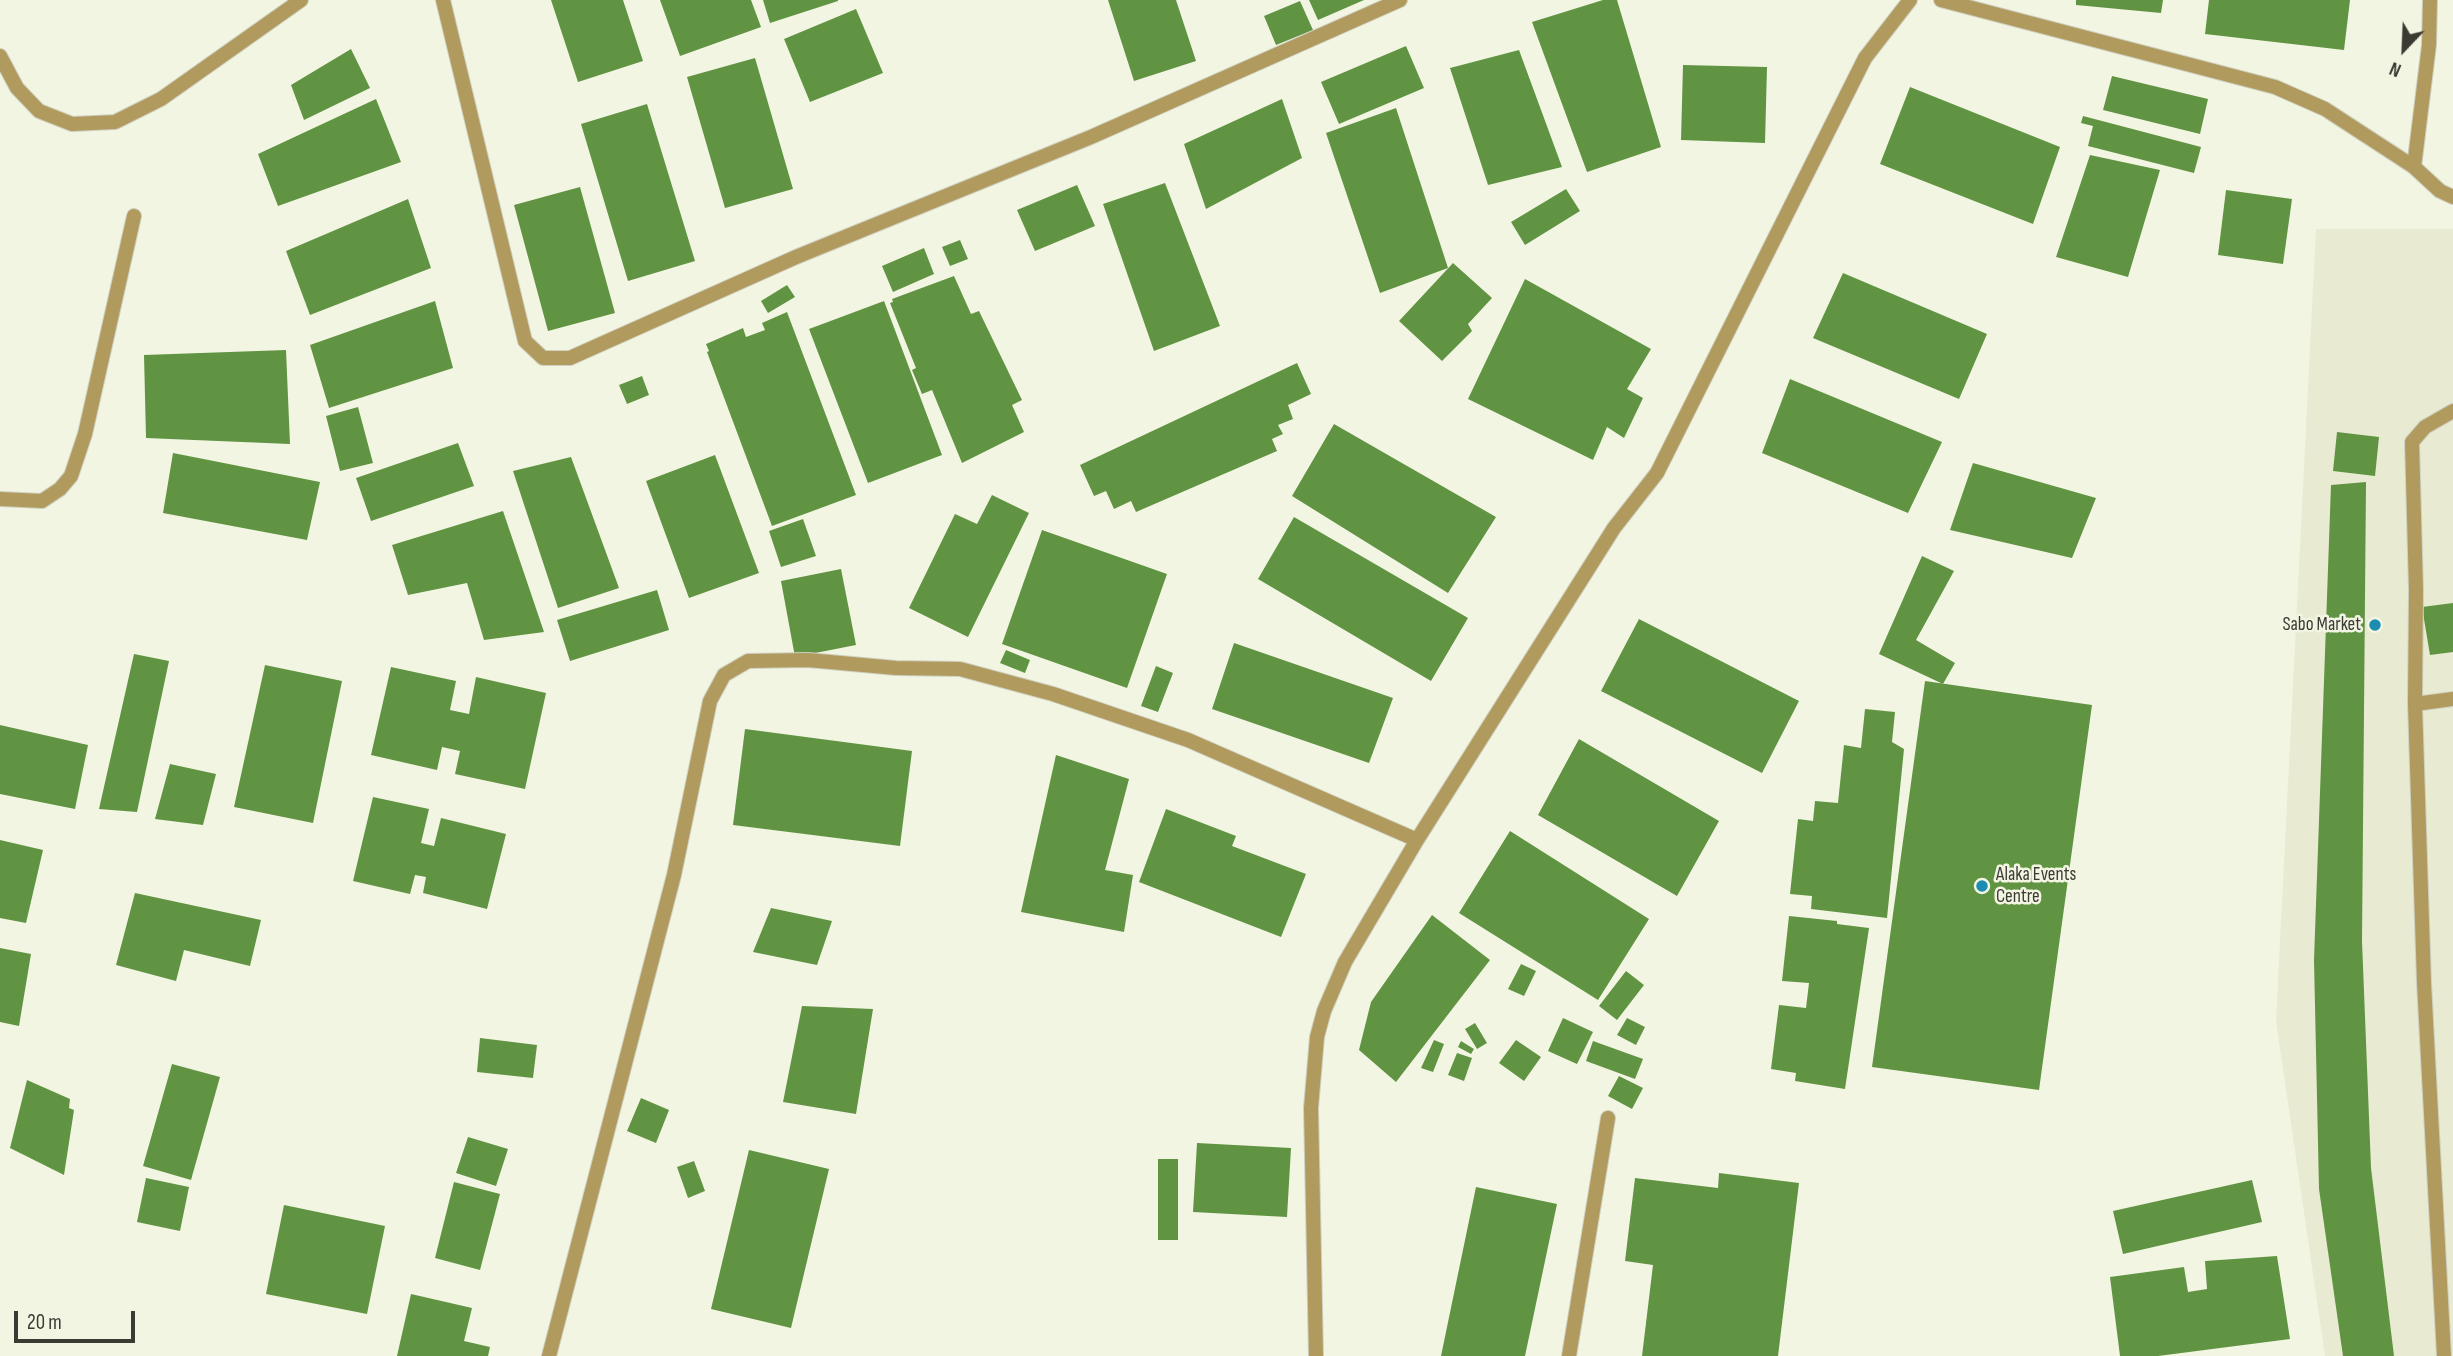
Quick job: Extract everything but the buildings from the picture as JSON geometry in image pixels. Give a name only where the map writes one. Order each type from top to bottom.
[{"type":"street","points":[[0,57],[17,88],[39,111],[72,124],[115,122],[161,99],[301,0]]},
{"type":"street","points":[[443,0],[525,341],[542,358],[570,358],[796,257],[1103,131],[1400,0]]},
{"type":"street","points":[[1316,1356],[1311,1108],[1317,1037],[1324,1011],[1345,962],[1417,840],[1614,528],[1657,473],[1865,58],[1910,0]]},
{"type":"street","points":[[1941,0],[2275,87],[2325,109],[2414,167],[2440,191],[2453,197]]},
{"type":"street","points":[[2414,167],[2429,45],[2430,0]]},
{"type":"street","points":[[0,499],[42,501],[60,489],[71,476],[85,434],[134,216]]},
{"type":"street","points":[[2444,1356],[2424,983],[2415,704],[2416,590],[2412,442],[2425,427],[2453,411]]},
{"type":"street","points":[[549,1356],[674,875],[710,701],[724,675],[748,661],[808,660],[896,668],[960,669],[1053,694],[1188,740],[1417,840]]},
{"type":"street","points":[[2415,704],[2453,699]]},
{"type":"street","points":[[1569,1356],[1608,1118]]},
{"type":"shaded area","name":"Sabo Market","points":[[2316,229],[2453,229],[2453,1356],[2325,1356],[2276,1021]]},
{"type":"place","name":"Sabo Market","points":[[2375,625]]},
{"type":"place","name":"Alaka Events Centre","points":[[1982,886]]}]
